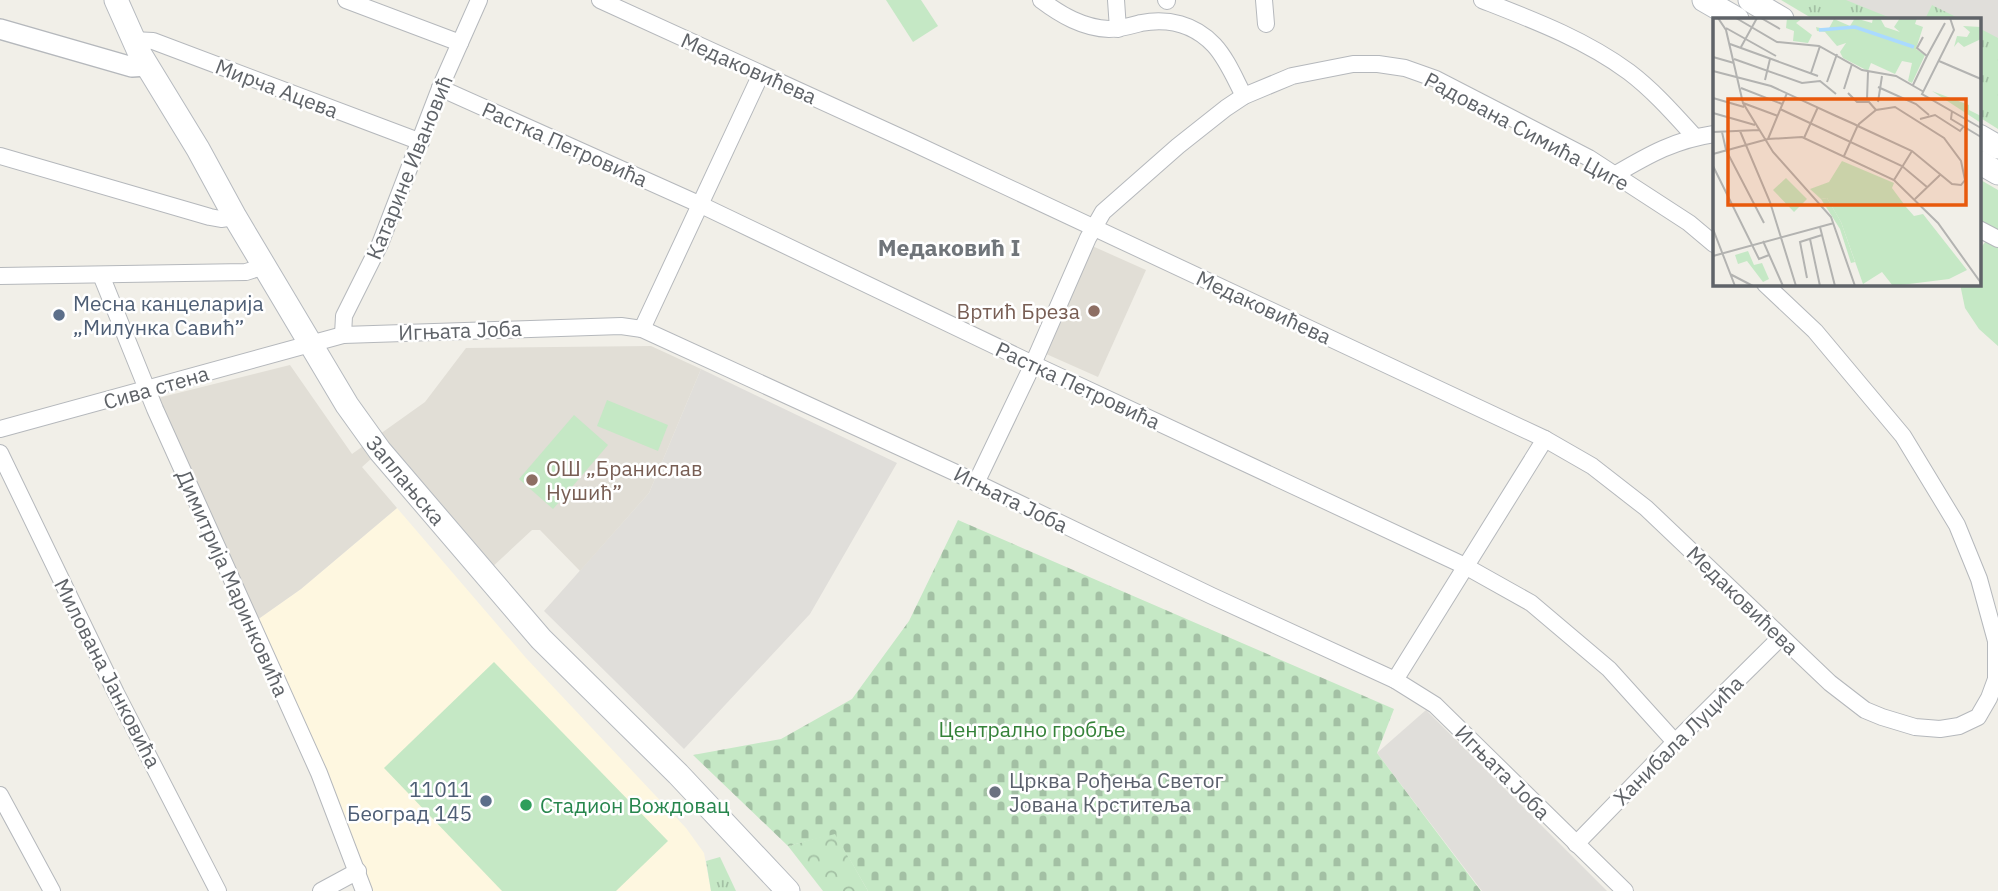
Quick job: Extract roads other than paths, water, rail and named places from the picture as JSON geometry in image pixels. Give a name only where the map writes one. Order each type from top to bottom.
[{"type":"main road","name":"Заплањска","points":[[116,0],[133,40],[235,217],[347,405],[380,450],[541,639],[685,782],[788,891]]},
{"type":"main road","points":[[1704,0],[1735,18]]},
{"type":"main road","points":[[1750,0],[1780,18]]},
{"type":"main road","points":[[1980,137],[1998,147]]},
{"type":"main road","points":[[1980,163],[1998,173]]},
{"type":"street","points":[[346,0],[460,43]]},
{"type":"street","name":"Катарине Ивановић","points":[[343,335],[344,316],[380,244],[440,88],[479,0]]},
{"type":"street","name":"Медаковићева","points":[[600,0],[1094,227],[1545,439],[1592,466],[1646,508],[1829,683],[1865,710],[1915,727],[1940,729],[1959,726],[1978,717],[1989,698],[1996,679],[1996,641],[1973,561],[1958,525],[1903,436],[1815,331],[1766,285]]},
{"type":"street","points":[[1041,0],[1085,25],[1108,29],[1154,22],[1190,26],[1216,47],[1244,96]]},
{"type":"street","points":[[1116,0],[1118,29]]},
{"type":"street","points":[[1264,0],[1266,24]]},
{"type":"street","points":[[1482,0],[1541,23],[1604,55],[1629,72],[1668,106],[1695,138]]},
{"type":"street","points":[[0,29],[132,67],[147,65]]},
{"type":"street","name":"Мирча Ацева","points":[[133,40],[153,41],[421,142]]},
{"type":"street","name":"Радована Симића Циге","points":[[976,483],[1103,212],[1209,120],[1244,96],[1292,76],[1353,64],[1378,64],[1405,68],[1436,79],[1616,174],[1689,223],[1713,243]]},
{"type":"street","points":[[642,329],[761,74]]},
{"type":"street","name":"Растка Петровића","points":[[440,88],[701,205],[1465,566],[1531,603],[1609,669],[1675,741]]},
{"type":"street","points":[[1616,174],[1655,151],[1713,134]]},
{"type":"street","points":[[0,156],[210,217],[235,217]]},
{"type":"street","points":[[0,276],[246,272],[265,266]]},
{"type":"street","name":"Димитрија Маринковића","points":[[101,275],[147,390],[319,773],[365,891]]},
{"type":"street","name":"Игњата Јоба","points":[[312,343],[343,335],[621,326],[642,329],[1395,680],[1435,705],[1625,891]]},
{"type":"street","name":"Сива стена","points":[[0,429],[312,343]]},
{"type":"street","points":[[1395,680],[1545,439]]},
{"type":"street","name":"Милована Јанковића","points":[[0,453],[116,693],[218,891]]},
{"type":"street","name":"Ханибала Луцића","points":[[1576,844],[1675,741],[1781,637]]},
{"type":"street","points":[[0,795],[52,891]]},
{"type":"street","points":[[321,891],[358,872]]},
{"type":"place","name":"Вртић Бреза","points":[[1094,311]]},
{"type":"place","name":"Месна канцеларија „Милунка Савић”","points":[[59,315]]},
{"type":"place","name":"ОШ „Бранислав Нушић”","points":[[532,480]]},
{"type":"place","name":"Црква Рођења Светог Јована Крститеља","points":[[995,792]]},
{"type":"place","name":"11011 Београд 145","points":[[486,801]]},
{"type":"place","name":"Стадион Вождовац","points":[[526,805]]},
{"type":"district","name":"Медаковић I","points":[[949,247]]},
{"type":"park label","name":"Централно гробље","points":[[1032,729]]}]
